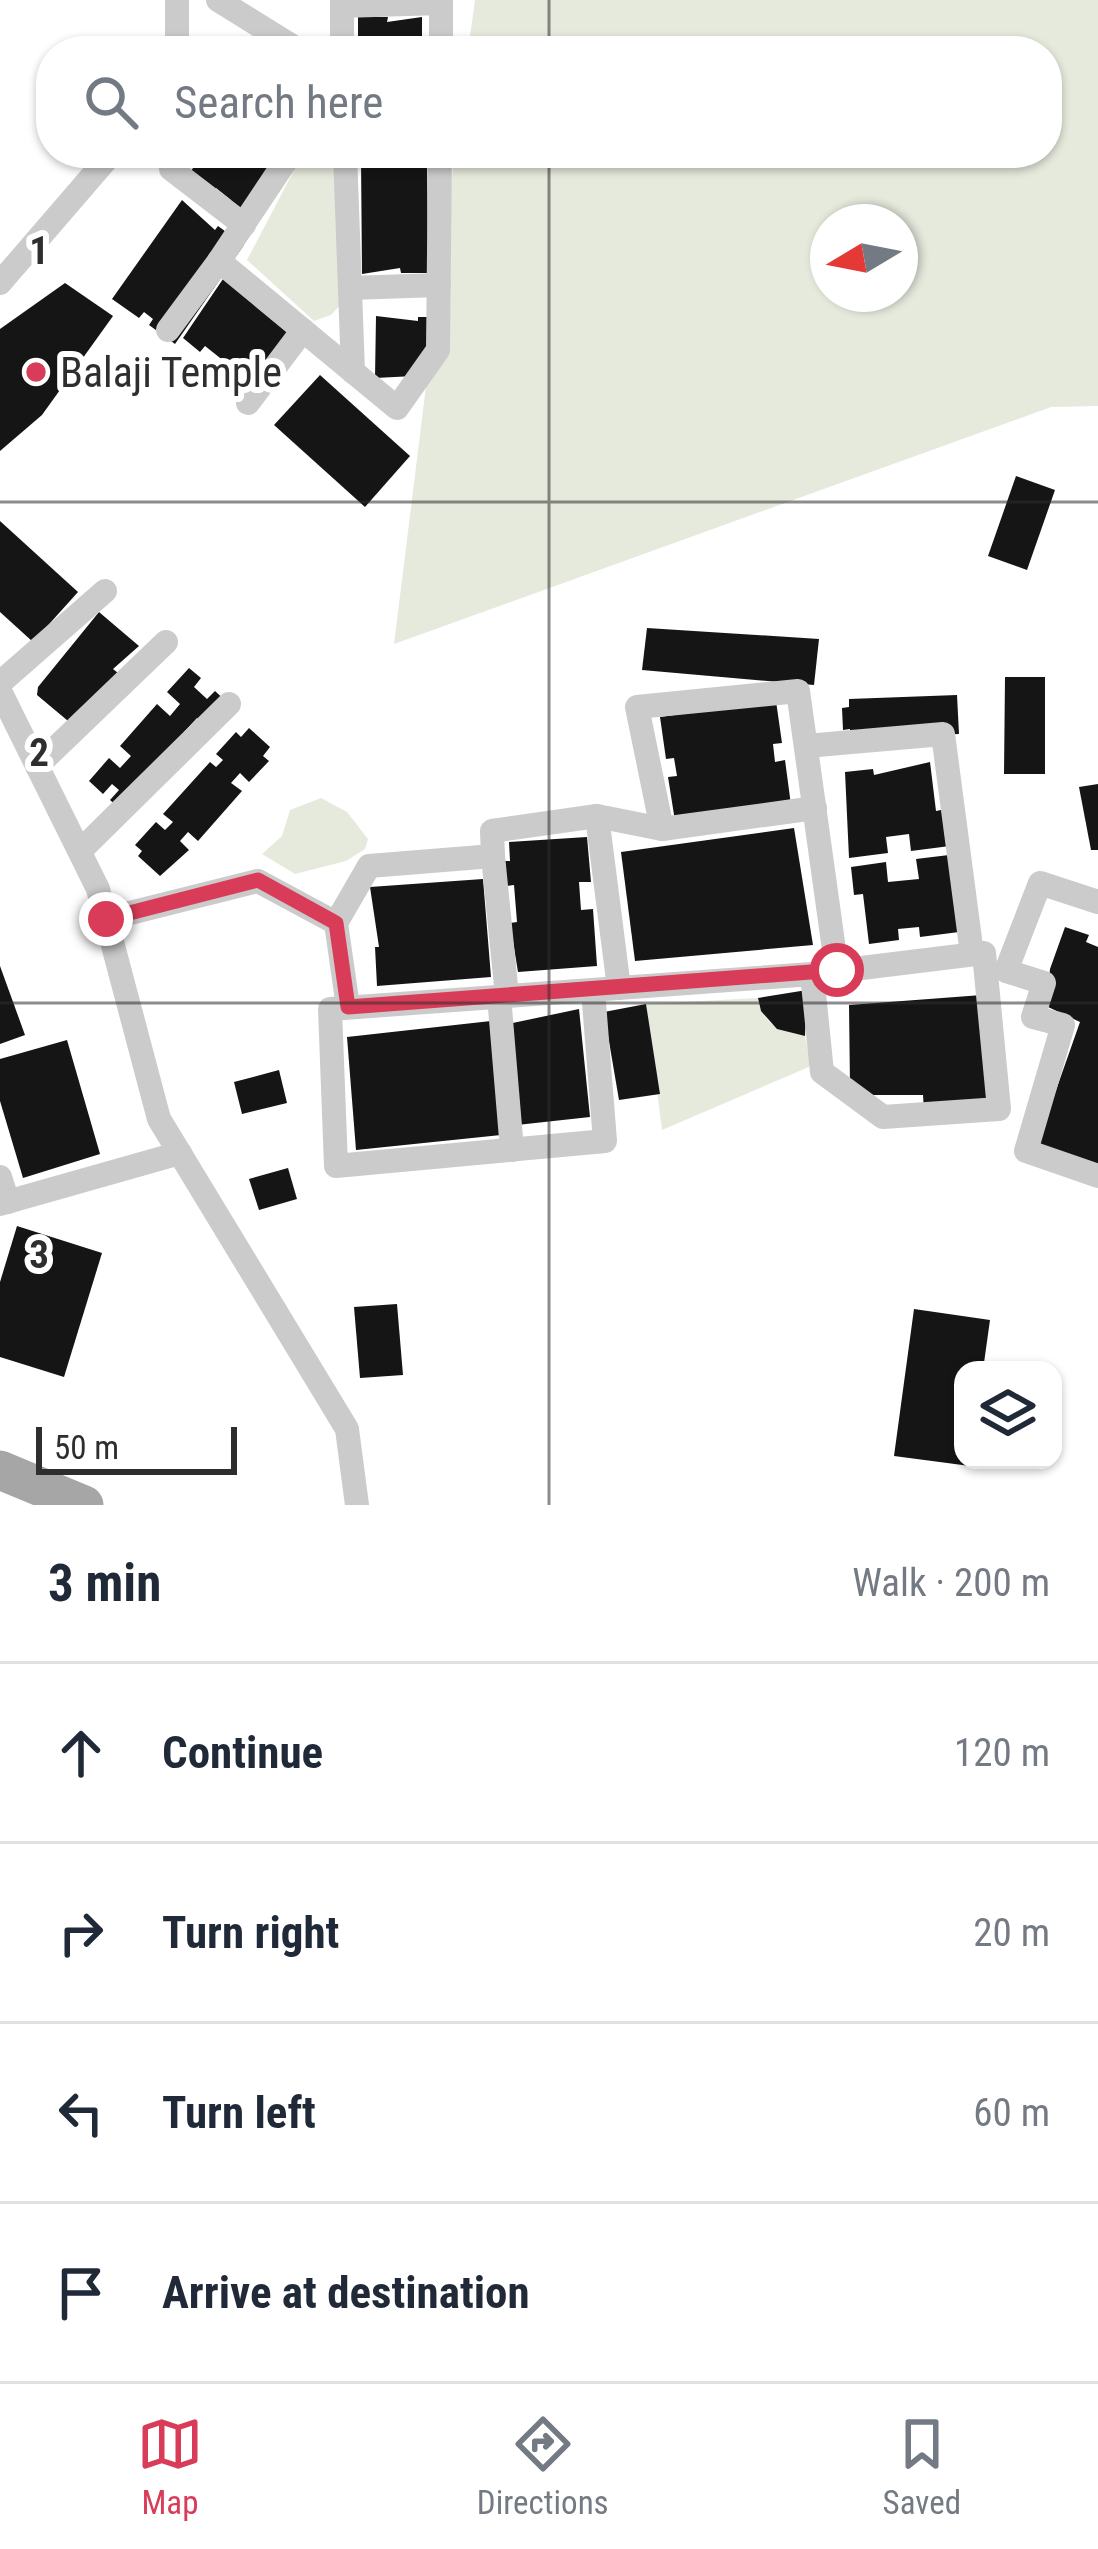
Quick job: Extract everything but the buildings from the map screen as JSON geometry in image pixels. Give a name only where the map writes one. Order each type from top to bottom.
[{"type":"main road","points":[[0,1469],[84,1505]]},
{"type":"street","points":[[176,36],[177,0]]},
{"type":"street","points":[[218,0],[276,36]]},
{"type":"street","points":[[342,36],[342,3],[441,1],[441,36]]},
{"type":"street","points":[[0,283],[99,168]]},
{"type":"street","points":[[168,330],[282,168]]},
{"type":"street","points":[[346,168],[353,372]]},
{"type":"street","points":[[219,261],[397,408],[439,350],[440,168]]},
{"type":"street","points":[[171,169],[244,225]]},
{"type":"street","points":[[350,287],[439,285]]},
{"type":"street","points":[[248,403],[303,330]]},
{"type":"street","points":[[105,591],[0,687],[80,851],[106,919],[159,1119],[347,1429],[357,1505]]},
{"type":"street","points":[[37,766],[166,642]]},
{"type":"street","points":[[592,990],[605,1141],[336,1166],[330,1009],[348,1007],[824,972],[984,953],[999,1109],[883,1117],[822,1072],[824,972],[815,808],[797,691],[638,707],[662,829]]},
{"type":"street","points":[[80,851],[229,704]]},
{"type":"street","points":[[806,746],[943,734],[972,954]]},
{"type":"street","points":[[512,1150],[491,831],[597,816],[662,829],[815,808]]},
{"type":"street","points":[[597,816],[619,988]]},
{"type":"street","points":[[348,1007],[336,923],[369,866],[493,856]]},
{"type":"street","points":[[106,919],[258,880],[336,923]]},
{"type":"street","points":[[1098,902],[1040,883],[1006,971],[1045,983],[1033,1017],[1063,1025],[1025,1151],[1098,1176]]},
{"type":"street","points":[[0,1177],[4,1203],[180,1153]]},
{"type":"shaded area","points":[[475,0],[1098,0],[1098,406],[1051,407],[394,644],[453,168],[1062,168],[1062,36],[470,36]]},
{"type":"shaded area","points":[[295,168],[335,168],[344,301],[331,315],[314,321],[247,260]]},
{"type":"shaded area","points":[[321,798],[347,812],[368,839],[365,849],[346,861],[295,874],[262,854],[282,836],[290,810]]},
{"type":"shaded area","points":[[758,998],[774,1025],[805,1036],[811,1066],[662,1130],[646,1004]]},
{"type":"place","name":"Balaji Temple","points":[[36,372]]},
{"type":"route","points":[[106,919],[258,880],[336,923],[348,1007],[837,970]]}]
